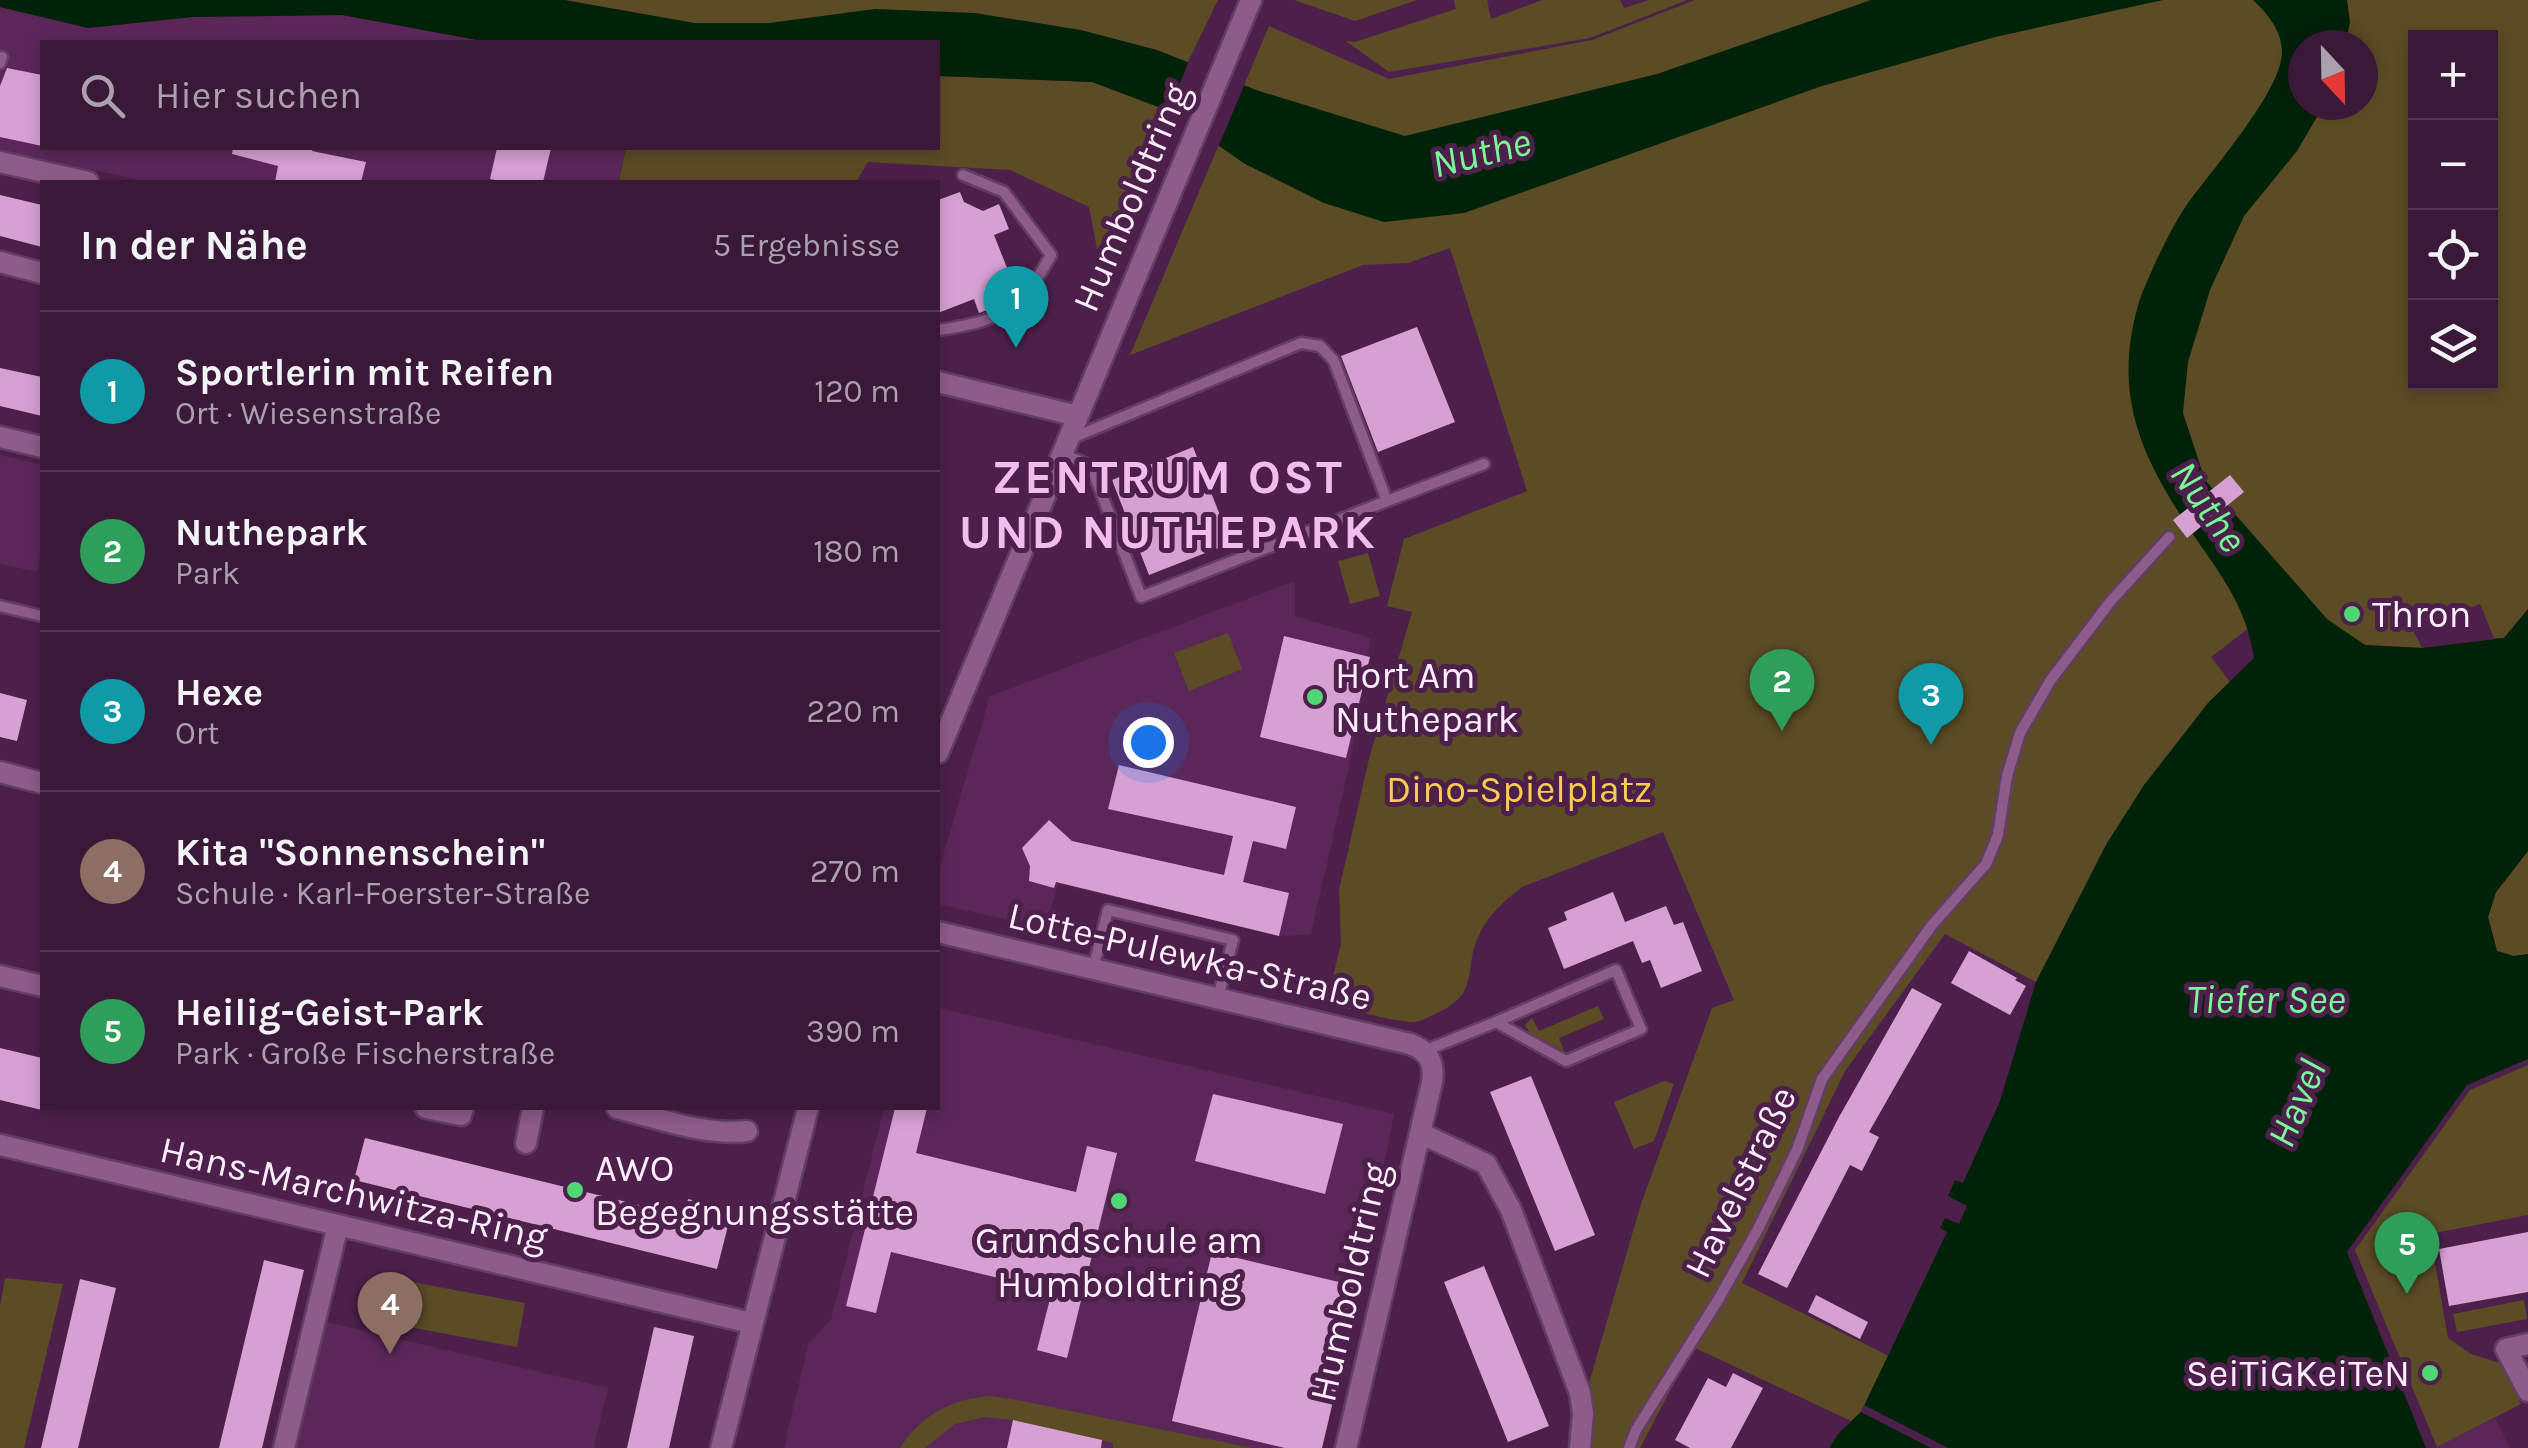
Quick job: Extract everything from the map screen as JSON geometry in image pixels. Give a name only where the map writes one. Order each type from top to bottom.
[{"type":"street","name":"Humboldtring","points":[[940,747],[1251,0]]},
{"type":"street","points":[[0,162],[79,180]]},
{"type":"street","points":[[0,262],[40,272]]},
{"type":"street","points":[[940,382],[1078,416]]},
{"type":"street","points":[[0,437],[40,447]]},
{"type":"street","points":[[0,772],[40,782]]},
{"type":"street","name":"Lotte-Pulewka-Straße","points":[[940,932],[1410,1044],[1424,1051]]},
{"type":"street","points":[[0,976],[40,986]]},
{"type":"street","name":"Humboldtring","points":[[1346,1448],[1434,1072],[1424,1051]]},
{"type":"street","points":[[436,1110],[461,1115],[462,1110]]},
{"type":"street","points":[[526,1143],[533,1110]]},
{"type":"street","points":[[625,1110],[704,1129],[747,1131]]},
{"type":"street","points":[[720,1448],[807,1110]]},
{"type":"street","name":"Humboldtring","points":[[1420,1133],[1486,1164],[1511,1210],[1580,1393],[1580,1448]]},
{"type":"street","name":"Hans-Marchwitza-Ring","points":[[0,1145],[751,1323]]},
{"type":"street","points":[[284,1448],[338,1225]]},
{"type":"street","points":[[2528,1344],[2506,1349],[2528,1391]]},
{"type":"lane","points":[[940,330],[1009,310],[1026,296],[1050,255],[1004,192],[962,175]]},
{"type":"lane","points":[[1387,501],[1334,361],[1320,346],[1301,342],[1065,446],[1091,466],[1141,597],[1484,464]]},
{"type":"lane","name":"Havelstraße","points":[[1629,1448],[1636,1430],[1757,1230],[1797,1150],[1822,1079],[1915,949],[1986,864],[1998,835],[2007,776],[2020,733],[2050,681],[2110,602],[2169,536]]},
{"type":"lane","points":[[0,606],[40,616]]},
{"type":"lane","points":[[1094,969],[1108,910],[1233,940],[1218,998]]},
{"type":"lane","points":[[1424,1051],[1616,970],[1641,1029],[1566,1061],[1496,1022]]},
{"type":"lane","points":[[1621,1448],[1636,1430]]},
{"type":"shaded area","points":[[0,7],[88,28],[192,17],[342,15],[477,40],[40,40],[40,150],[626,150],[619,180],[139,180],[0,149]]},
{"type":"shaded area","points":[[0,455],[40,465],[40,555],[37,572],[0,564]]},
{"type":"shaded area","points":[[1295,581],[1295,616],[1371,638],[1352,753],[1311,934],[1279,936],[1058,884],[1045,928],[940,904],[940,866],[990,696]]},
{"type":"shaded area","name":"Grundschule am Humboldtring","points":[[940,1008],[1394,1114],[1360,1287],[1322,1448],[784,1448],[808,1344],[831,1320],[884,1110],[940,1110]]},
{"type":"shaded area","points":[[322,1321],[608,1388],[594,1448],[292,1448]]},
{"type":"shaded area","points":[[2495,1418],[2510,1448],[2434,1448]]},
{"type":"green space","points":[[564,0],[1218,0],[1188,62],[1157,50],[769,23],[694,23]]},
{"type":"green space","points":[[1294,0],[1417,0],[1355,21]]},
{"type":"green space","points":[[1454,0],[1487,0],[1491,19],[1542,0],[1620,0],[1624,8],[1649,0],[1687,0],[1590,38],[1389,72],[1346,41],[1355,42],[1456,9]]},
{"type":"green space","name":"Dino-Spielplatz","points":[[1695,0],[2528,0],[2528,609],[2504,638],[2494,638],[2480,604],[2413,630],[2422,648],[2365,645],[2249,628],[2211,657],[2230,682],[2208,703],[2107,843],[2036,982],[1945,934],[1845,1071],[1742,1283],[1889,1356],[1861,1412],[1851,1421],[1693,1347],[1640,1448],[1587,1448],[1584,1400],[1641,1204],[1712,1008],[1734,1000],[1663,832],[1522,887],[1493,913],[1480,933],[1465,989],[1449,1007],[1416,1022],[1327,1003],[1341,943],[1339,890],[1369,759],[1412,612],[1387,606],[1404,539],[1527,491],[1450,248],[1408,263],[1363,265],[1130,355],[1269,26],[1389,79],[1592,40]]},
{"type":"green space","points":[[940,76],[1092,82],[1169,111],[1101,270],[1089,207],[1010,170],[868,162],[857,180],[619,180],[626,150],[940,150]]},
{"type":"green space","points":[[1368,553],[1380,596],[1350,604],[1338,561]]},
{"type":"green space","points":[[1228,633],[1242,669],[1189,691],[1174,653]]},
{"type":"green space","points":[[2528,851],[2528,954],[2514,956],[2497,951],[2488,917],[2496,892]]},
{"type":"green space","points":[[1598,1006],[1604,1019],[1559,1038],[1564,1051],[1530,1033],[1525,1025],[1532,1018],[1539,1031]]},
{"type":"green space","points":[[2528,1065],[2528,1215],[2430,1234],[2448,1338],[2471,1354],[2500,1363],[2521,1404],[2437,1447],[2355,1250],[2470,1090]]},
{"type":"green space","points":[[1664,1081],[1674,1084],[1654,1141],[1634,1149],[1614,1102]]},
{"type":"green space","points":[[5,1278],[63,1284],[24,1448],[0,1448],[0,1306]]},
{"type":"green space","points":[[401,1280],[525,1303],[517,1347],[393,1324]]},
{"type":"green space","points":[[2524,1300],[2527,1319],[2457,1332],[2453,1314]]},
{"type":"green space","points":[[991,1396],[1252,1448],[1113,1448],[1113,1443],[984,1417],[955,1424],[925,1448],[900,1448],[918,1426],[939,1410]]},
{"type":"water","name":"Nuthe","points":[[0,0],[564,0],[694,23],[769,23],[875,9],[975,13],[1081,30],[1157,50],[1256,90],[1405,136],[1657,74],[1871,0],[2163,0],[1995,37],[1822,86],[1464,213],[1384,222],[1324,203],[1245,164],[1169,111],[1092,82],[940,76],[940,40],[477,40],[342,15],[192,17],[88,28],[0,7]]},
{"type":"water","name":"Tiefer See","points":[[2253,0],[2347,0],[2350,22],[2348,30],[2288,30],[2288,120],[2315,120],[2297,151],[2244,216],[2210,290],[2188,362],[2183,413],[2205,480],[2327,619],[2365,645],[2422,648],[2504,638],[2528,609],[2528,851],[2496,892],[2488,917],[2497,951],[2514,956],[2528,954],[2528,1059],[2467,1085],[2347,1252],[2426,1448],[1829,1448],[1861,1412],[1947,1232],[1940,1228],[1945,1218],[1959,1224],[1967,1206],[1948,1196],[1955,1180],[1963,1183],[2000,1101],[2036,982],[2107,843],[2144,785],[2208,703],[2254,658],[2234,598],[2149,458],[2131,400],[2129,370],[2139,302],[2160,253],[2186,206],[2258,109],[2279,68],[2279,37]]},
{"type":"pier","points":[[1190,58],[1246,81],[1217,150],[1167,116]]},
{"type":"pier","points":[[1864,1405],[1948,1448],[1931,1448],[1861,1412]]},
{"type":"building","points":[[7,68],[40,75],[40,146],[0,137],[0,86]]},
{"type":"building","points":[[233,150],[312,150],[366,162],[362,180],[275,180],[278,166],[232,154]]},
{"type":"building","points":[[497,150],[551,150],[543,180],[490,179]]},
{"type":"building","points":[[960,192],[964,202],[983,211],[999,204],[1009,229],[994,235],[1013,283],[998,289],[1003,302],[990,309],[979,313],[974,299],[940,312],[940,199]]},
{"type":"building","points":[[0,195],[40,205],[40,246],[0,236]]},
{"type":"building","points":[[1417,327],[1455,422],[1378,452],[1341,356]]},
{"type":"building","points":[[0,368],[40,377],[40,416],[0,406]]},
{"type":"building","points":[[1193,447],[1231,543],[1149,575],[1112,480]]},
{"type":"building","points":[[2230,475],[2244,492],[2187,538],[2173,520]]},
{"type":"building","name":"Hort Am Nuthepark","points":[[1284,636],[1370,657],[1346,758],[1260,737]]},
{"type":"building","points":[[0,693],[27,700],[17,741],[0,737]]},
{"type":"building","points":[[1119,765],[1296,807],[1286,849],[1253,841],[1243,882],[1289,893],[1279,936],[1056,882],[1054,888],[1029,881],[1030,866],[1022,848],[1049,820],[1072,841],[1224,875],[1233,836],[1108,809]]},
{"type":"building","points":[[1613,892],[1625,922],[1666,906],[1674,925],[1683,922],[1702,971],[1661,988],[1650,960],[1642,963],[1633,941],[1564,969],[1548,928],[1567,920],[1564,912]]},
{"type":"building","points":[[1969,951],[2026,986],[2010,1015],[1951,983]]},
{"type":"building","points":[[1912,988],[1942,1004],[1869,1132],[1879,1137],[1862,1171],[1850,1165],[1787,1288],[1758,1274],[1839,1117]]},
{"type":"building","points":[[0,1048],[40,1058],[40,1110],[0,1100]]},
{"type":"building","points":[[1531,1076],[1595,1235],[1555,1251],[1490,1092]]},
{"type":"building","points":[[1213,1094],[1343,1124],[1325,1194],[1195,1161]]},
{"type":"building","points":[[895,1110],[927,1110],[916,1153],[1076,1192],[1087,1146],[1117,1153],[1067,1358],[1037,1350],[1052,1291],[891,1252],[876,1313],[846,1306]]},
{"type":"building","points":[[365,1138],[684,1216],[688,1199],[732,1210],[717,1269],[354,1180]]},
{"type":"building","points":[[2528,1232],[2528,1292],[2449,1306],[2439,1249]]},
{"type":"building","points":[[1212,1252],[1360,1287],[1322,1448],[1285,1448],[1172,1421]]},
{"type":"building","points":[[264,1260],[304,1270],[262,1448],[219,1448]]},
{"type":"building","points":[[1484,1266],[1549,1426],[1508,1442],[1444,1282]]},
{"type":"building","points":[[80,1279],[116,1288],[78,1448],[41,1448]]},
{"type":"building","points":[[1816,1295],[1868,1322],[1860,1339],[1808,1312]]},
{"type":"building","points":[[654,1327],[694,1336],[669,1448],[627,1448]]},
{"type":"building","points":[[1733,1373],[1763,1388],[1731,1448],[1690,1448],[1675,1440],[1708,1378],[1726,1387]]},
{"type":"building","points":[[1013,1420],[1102,1440],[1101,1448],[1007,1448]]},
{"type":"place","name":"Sportlerin mit Reifen","points":[[1016,348]]},
{"type":"place","name":"Thron","points":[[2352,614]]},
{"type":"place","name":"Hort Am Nuthepark","points":[[1315,697]]},
{"type":"place","name":"Nuthepark","points":[[1782,731]]},
{"type":"place","name":"Hexe","points":[[1931,745]]},
{"type":"place","name":"AWO Begegnungsstätte","points":[[575,1190]]},
{"type":"place","name":"Grundschule am Humboldtring","points":[[1119,1201]]},
{"type":"place","name":"Heilig-Geist-Park","points":[[2407,1294]]},
{"type":"place","name":"Kita \"Sonnenschein\"","points":[[390,1354]]},
{"type":"place","name":"SeiTiGKeiTeN","points":[[2430,1373]]},
{"type":"district","name":"ZENTRUM OST UND NUTHEPARK","points":[[1168,504]]},
{"type":"water label","name":"Havel","points":[[2296,1103]]}]
